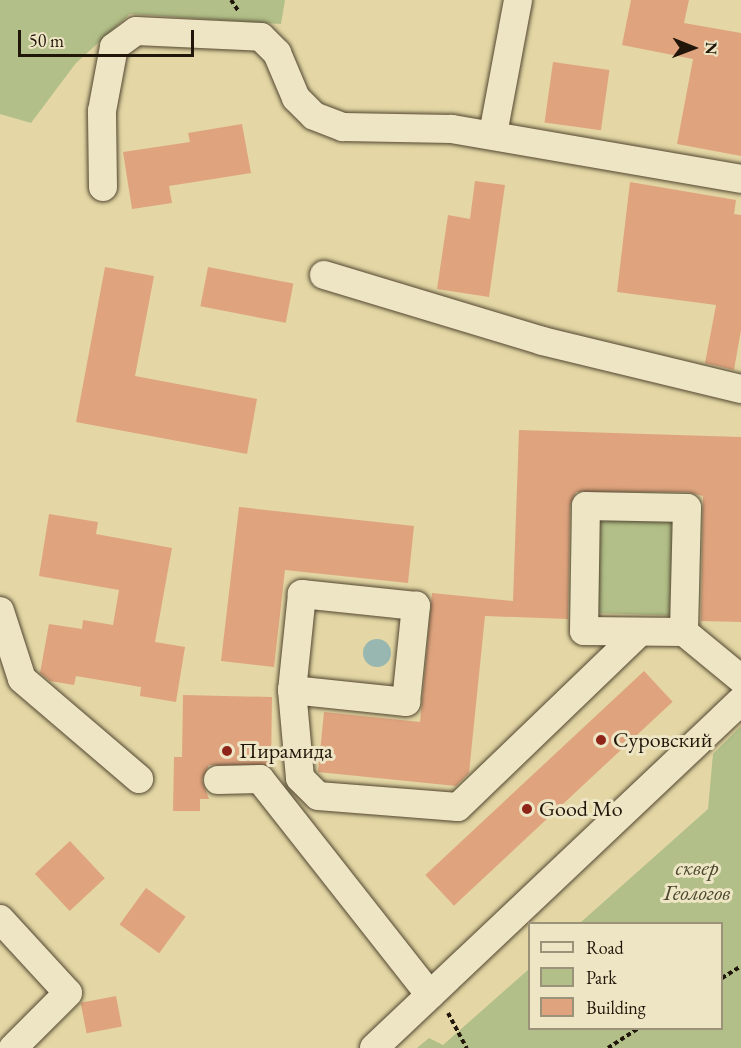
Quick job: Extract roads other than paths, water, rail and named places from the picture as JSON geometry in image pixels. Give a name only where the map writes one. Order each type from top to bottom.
[{"type":"street","points":[[493,134],[518,0]]},
{"type":"street","points":[[103,187],[102,111],[114,47],[136,31],[261,37],[277,53],[296,98],[314,116],[342,127],[493,134],[741,179]]},
{"type":"street","points":[[324,275],[542,341],[741,389]]},
{"type":"street","points":[[684,632],[687,508],[586,506],[584,632],[684,632],[741,679]]},
{"type":"street","points":[[292,690],[406,702],[416,606],[302,594],[292,690],[300,778],[318,796],[458,807],[640,632]]},
{"type":"street","points":[[0,611],[22,679],[139,779]]},
{"type":"street","points":[[375,1048],[435,1008],[741,701]]},
{"type":"street","points":[[218,780],[260,779],[435,1008]]},
{"type":"street","points":[[0,920],[68,993],[13,1048]]},
{"type":"water","points":[[377,639],[387,643],[391,653],[387,663],[377,667],[367,663],[363,653],[367,643]]},
{"type":"place","name":"Суровский","points":[[601,740]]},
{"type":"place","name":"Пирамида","points":[[227,751]]},
{"type":"place","name":"Good Mo","points":[[527,809]]},
{"type":"park label","name":"сквер Геологов","points":[[697,880]]}]
